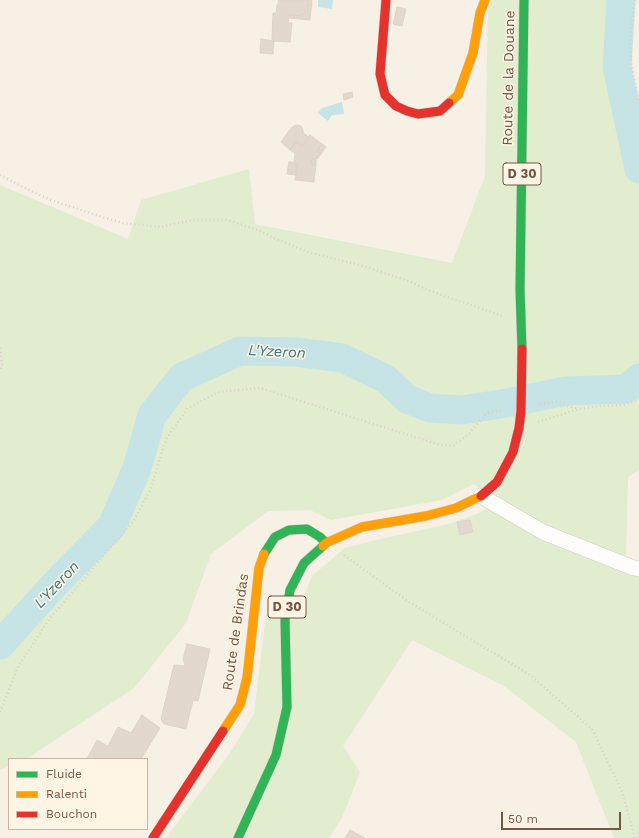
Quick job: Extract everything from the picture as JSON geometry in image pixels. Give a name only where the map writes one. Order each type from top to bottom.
[{"type":"main road","name":"Route de la Douane","points":[[386,0],[380,74],[385,95],[396,106],[406,111],[418,114],[440,111],[458,95],[473,53],[480,13],[485,0]]},
{"type":"main road","name":"Route de la Douane","points":[[481,496],[497,482],[513,452],[519,428],[521,411],[522,348],[520,290],[524,0]]},
{"type":"main road","name":"D 30","points":[[238,838],[276,755],[287,707],[285,620],[290,590],[304,563],[326,543],[362,527],[426,516],[456,508],[481,496]]},
{"type":"main road","name":"Route de Brindas","points":[[153,838],[240,705],[247,678],[259,568],[265,553],[275,537],[289,530],[307,529],[320,537],[326,543]]},
{"type":"street","points":[[481,496],[543,532],[639,569]]},
{"type":"path","points":[[635,0],[630,39],[631,61],[639,103]]},
{"type":"path","points":[[0,175],[48,199],[123,223],[160,227],[193,220],[227,220],[258,230],[276,240],[308,252],[389,274],[508,318],[521,321]]},
{"type":"path","points":[[0,348],[2,364],[0,369]]},
{"type":"path","points":[[0,712],[18,667],[47,622],[135,519],[151,488],[166,439],[188,408],[218,392],[260,388],[437,444],[453,446],[469,434],[488,413],[508,410]]},
{"type":"path","points":[[537,422],[579,409],[622,405],[639,400]]},
{"type":"path","points":[[539,404],[554,402],[579,409]]},
{"type":"path","points":[[326,543],[409,602],[530,675],[592,729],[622,792],[635,838]]},
{"type":"green space","points":[[485,0],[629,0],[625,62],[639,133],[639,470],[628,477],[626,556],[544,529],[496,502],[474,484],[442,500],[331,520],[310,510],[268,511],[211,554],[186,623],[134,688],[28,758],[8,758],[8,766],[0,770],[0,185],[128,239],[141,200],[249,169],[255,224],[452,263],[485,176],[488,6]]},
{"type":"green space","points":[[493,506],[542,536],[625,573],[639,575],[639,838],[614,838],[576,742],[504,686],[412,640],[343,746],[360,772],[342,818],[329,838],[166,838],[230,753],[254,714],[266,614],[296,617],[312,576],[345,548],[449,524],[477,514]]},
{"type":"water","points":[[318,0],[333,0],[332,9],[318,7]]},
{"type":"water","points":[[342,102],[344,114],[332,115],[328,121],[318,113],[322,108]]},
{"type":"building","points":[[279,0],[307,0],[308,2],[308,10],[301,16],[289,15],[288,23],[292,23],[290,42],[272,41],[273,13],[276,13]]},
{"type":"building","points":[[307,0],[312,0],[310,20],[289,18],[289,15],[301,16],[308,10]]},
{"type":"building","points":[[397,7],[406,9],[402,26],[393,24]]},
{"type":"building","points":[[261,39],[274,41],[273,54],[260,53]]},
{"type":"building","points":[[352,92],[353,97],[344,100],[343,94]]},
{"type":"building","points":[[296,125],[301,126],[303,133],[309,137],[302,146],[296,142],[290,150],[281,142],[292,127]]},
{"type":"building","points":[[310,135],[322,144],[317,151],[321,154],[317,159],[312,159],[311,161],[311,164],[316,165],[314,182],[295,180],[297,163],[294,163],[295,153],[290,150],[296,142],[302,146]]},
{"type":"building","points":[[322,144],[326,147],[321,154],[317,151]]},
{"type":"building","points":[[312,159],[316,159],[316,165],[311,164]]},
{"type":"building","points":[[289,162],[297,163],[296,175],[287,174]]},
{"type":"building","points":[[470,520],[473,532],[460,535],[457,522]]},
{"type":"building","points":[[187,644],[210,649],[198,701],[193,700],[186,729],[164,724],[161,719],[174,665],[185,666],[183,659]]},
{"type":"building","points":[[142,715],[160,728],[142,758],[88,758],[97,740],[108,746],[118,727],[131,733]]},
{"type":"building","points":[[350,830],[365,838],[345,838]]},
{"type":"waterway","name":"L'Yzeron","points":[[621,0],[617,67],[639,169]]},
{"type":"waterway","name":"L'Yzeron","points":[[0,645],[54,585],[112,526],[137,468],[152,415],[182,377],[240,351],[296,352],[342,358],[386,379],[407,399],[430,408],[462,410],[507,403],[566,391],[626,389],[639,378]]},
{"type":"traffic: fast","points":[[522,349],[520,290],[524,0]]},
{"type":"traffic: fast","points":[[264,554],[275,537],[289,530],[307,529],[320,537],[326,543]]},
{"type":"traffic: fast","points":[[238,838],[276,755],[287,707],[285,620],[290,590],[304,563],[323,546]]},
{"type":"traffic: slow","points":[[449,103],[458,95],[473,53],[480,13],[485,0]]},
{"type":"traffic: slow","points":[[323,546],[326,543],[362,527],[426,516],[456,508],[481,496]]},
{"type":"traffic: slow","points":[[223,731],[240,705],[247,678],[259,568],[264,554]]},
{"type":"traffic: jam","points":[[386,0],[380,74],[385,95],[396,106],[418,114],[440,111],[449,103]]},
{"type":"traffic: jam","points":[[481,496],[497,482],[513,452],[519,428],[521,411],[522,349]]},
{"type":"traffic: jam","points":[[153,838],[223,731]]}]
